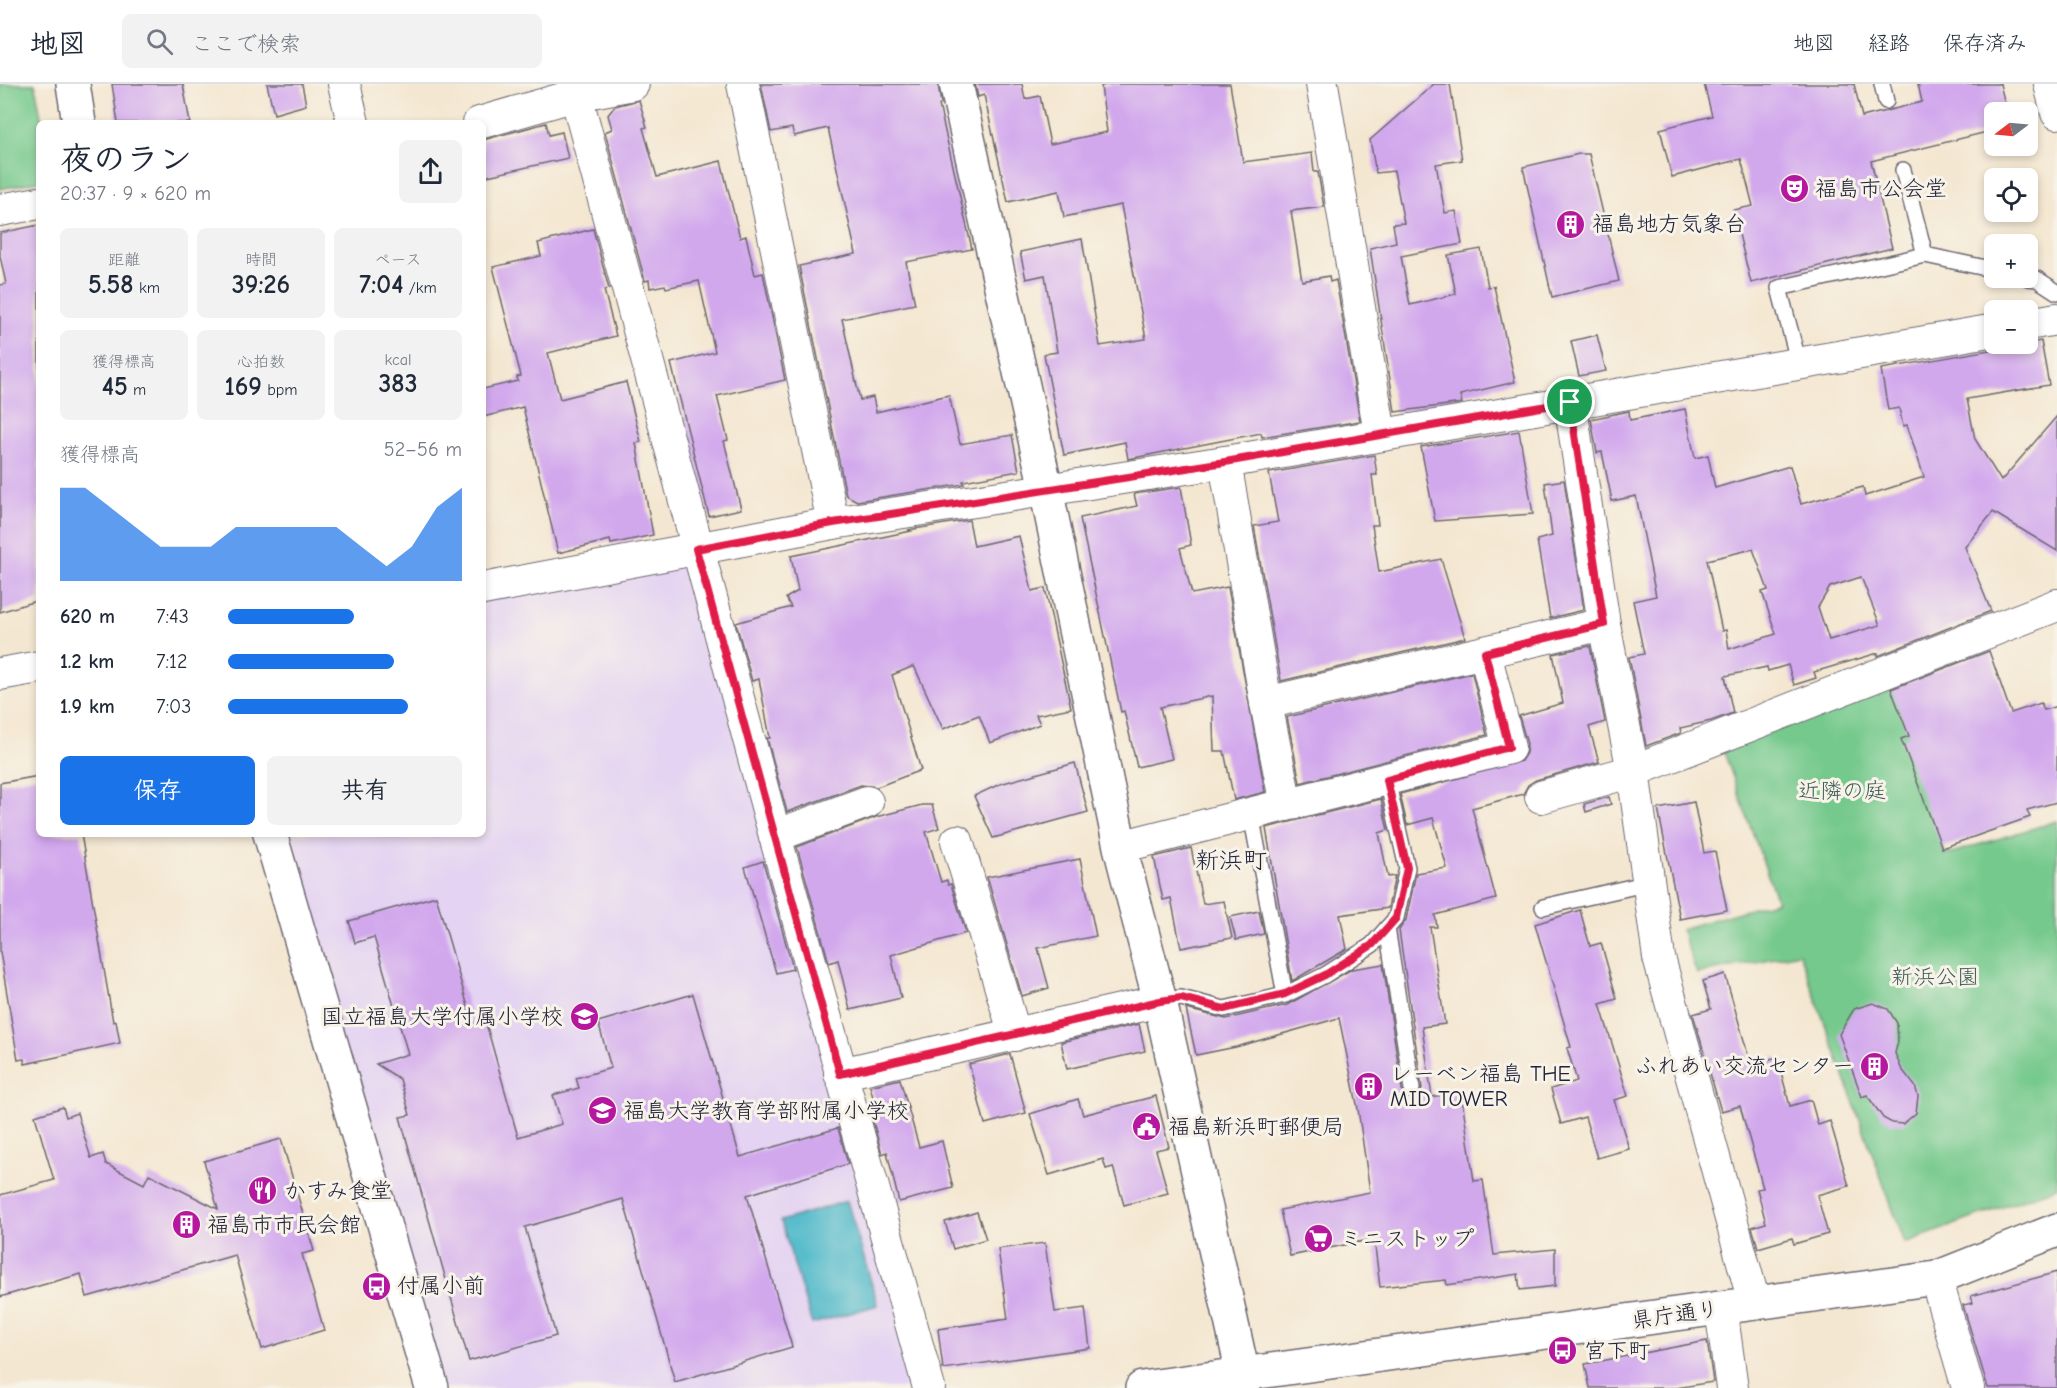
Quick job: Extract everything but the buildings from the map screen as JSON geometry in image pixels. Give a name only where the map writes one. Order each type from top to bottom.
[{"type":"street","points":[[73,84],[79,120]]},
{"type":"street","points":[[344,84],[351,120]]},
{"type":"street","points":[[486,121],[574,90],[633,84]]},
{"type":"street","points":[[743,84],[833,523]]},
{"type":"street","points":[[956,84],[1046,489],[1120,847],[1160,1001],[1243,1381]]},
{"type":"street","points":[[1322,84],[1380,434]]},
{"type":"street","points":[[2050,84],[2057,113]]},
{"type":"street","points":[[574,90],[696,549],[840,1074],[930,1388]]},
{"type":"street","points":[[0,210],[36,204]]},
{"type":"street","points":[[2038,322],[2057,319]]},
{"type":"street","points":[[486,588],[833,523],[1225,462],[1984,332]]},
{"type":"street","points":[[1570,402],[1604,624],[1633,771],[1659,958],[1754,1302]]},
{"type":"street","points":[[1225,462],[1266,703],[1286,805]]},
{"type":"street","points":[[1542,797],[1633,771],[2057,605]]},
{"type":"street","points":[[1266,703],[1604,624]]},
{"type":"street","points":[[1120,847],[1509,747],[1485,653]]},
{"type":"street","points":[[0,674],[36,668]]},
{"type":"street","points":[[775,836],[867,802]]},
{"type":"street","points":[[271,837],[432,1388]]},
{"type":"street","points":[[957,842],[1015,1035]]},
{"type":"street","points":[[840,1074],[1160,1001]]},
{"type":"street","name":"県庁通り","points":[[1142,1388],[1243,1381],[1721,1309],[1754,1302],[1936,1278],[2057,1230]]},
{"type":"street","points":[[1936,1278],[1968,1388]]},
{"type":"street","points":[[1721,1309],[1732,1388]]},
{"type":"lane","points":[[1882,84],[1886,101]]},
{"type":"lane","points":[[1903,170],[1925,255]]},
{"type":"lane","points":[[1799,364],[1779,288],[1925,255],[1984,268]]},
{"type":"lane","points":[[2038,280],[2057,292]]},
{"type":"lane","points":[[1160,1001],[1181,998],[1224,1009],[1285,994],[1325,975],[1372,945],[1396,918],[1407,868],[1387,780]]},
{"type":"lane","points":[[1251,814],[1285,994]]},
{"type":"lane","points":[[1543,908],[1649,883]]},
{"type":"lane","points":[[1387,928],[1412,1089]]},
{"type":"shaded area","name":"福島大学教育学部附属小学校","points":[[696,549],[930,1388],[432,1388],[271,837],[486,837],[486,586]]},
{"type":"green space","points":[[0,84],[35,84],[41,120],[36,120],[36,182],[0,189]]},
{"type":"green space","name":"新浜公園","points":[[1894,670],[1945,855],[2057,821],[2057,1187],[1905,1243],[1799,953],[1697,974],[1681,929],[1777,901],[1719,738]]},
{"type":"water","points":[[847,1201],[878,1305],[812,1324],[781,1221]]},
{"type":"place","name":"福島市公会堂","points":[[1794,189]]},
{"type":"place","name":"福島地方気象台","points":[[1571,224]]},
{"type":"place","name":"国立福島大学付属小学校","points":[[584,1017]]},
{"type":"place","name":"ふれあい交流センター","points":[[1875,1066]]},
{"type":"place","name":"レーベン福島 THE MID TOWER","points":[[1369,1087]]},
{"type":"place","name":"福島大学教育学部附属小学校","points":[[602,1111]]},
{"type":"place","name":"福島新浜町郵便局","points":[[1147,1127]]},
{"type":"place","name":"かすみ食堂","points":[[263,1191]]},
{"type":"place","name":"福島市市民会館","points":[[186,1225]]},
{"type":"place","name":"ミニストップ","points":[[1319,1239]]},
{"type":"place","name":"付属小前","points":[[376,1286]]},
{"type":"place","name":"宮下町","points":[[1563,1351]]},
{"type":"district","name":"新浜町","points":[[1231,860]]},
{"type":"route","points":[[1570,402],[1604,624],[1485,653],[1509,747],[1387,780],[1407,868],[1396,918],[1372,945],[1325,975],[1285,994],[1224,1009],[1181,998],[1160,1001],[840,1074],[696,549],[833,523],[1225,462],[1570,402]]},
{"type":"park label","name":"近隣の庭","points":[[1842,791]]}]
